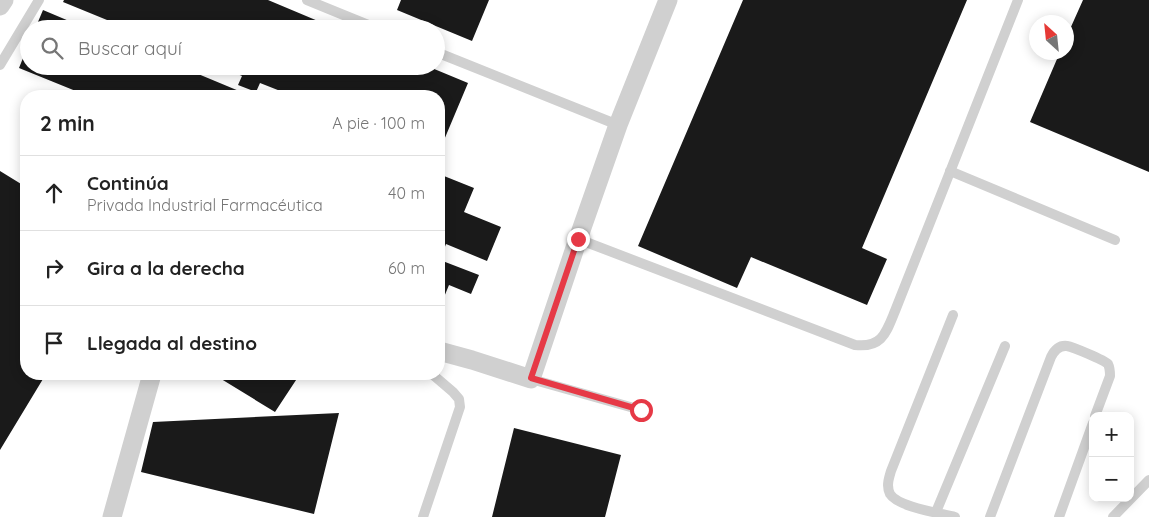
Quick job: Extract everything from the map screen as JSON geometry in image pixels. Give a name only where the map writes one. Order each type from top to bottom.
[{"type":"street","points":[[0,6],[4,0]]},
{"type":"street","points":[[445,353],[531,378],[618,125],[668,0]]},
{"type":"street","points":[[112,517],[150,380]]},
{"type":"lane","points":[[27,20],[39,0]]},
{"type":"lane","points":[[307,0],[356,20]]},
{"type":"lane","points":[[578,239],[855,345],[866,346],[878,342],[888,329],[1018,0]]},
{"type":"lane","points":[[0,65],[20,32]]},
{"type":"lane","points":[[445,56],[618,125]]},
{"type":"lane","points":[[950,172],[1115,240]]},
{"type":"lane","points":[[953,315],[891,471],[888,484],[890,494],[900,503],[955,517]]},
{"type":"lane","points":[[936,512],[1005,346]]},
{"type":"lane","points":[[990,517],[1054,350],[1067,346],[1102,359],[1109,366],[1110,376],[1096,412]]},
{"type":"lane","points":[[531,378],[641,410]]},
{"type":"lane","points":[[423,517],[460,407],[459,399],[454,392],[439,380]]},
{"type":"lane","points":[[1059,517],[1089,434]]},
{"type":"lane","points":[[1113,517],[1149,480]]},
{"type":"building","points":[[64,0],[268,0],[316,20],[107,20],[63,2]]},
{"type":"building","points":[[401,0],[489,0],[472,41],[445,30],[445,20],[421,20],[397,10]]},
{"type":"building","points":[[743,0],[967,0],[862,248],[887,259],[867,305],[751,257],[737,288],[638,246]]},
{"type":"building","points":[[1083,0],[1149,0],[1149,172],[1030,122],[1057,60],[1074,60],[1074,20]]},
{"type":"building","points":[[43,10],[67,20],[39,20]]},
{"type":"building","points":[[445,73],[468,83],[445,138],[445,90],[278,90],[260,83],[257,90],[251,90],[238,85],[242,76],[240,75],[445,75]]},
{"type":"building","points":[[36,75],[201,75],[237,90],[73,90]]},
{"type":"building","points":[[0,171],[20,183],[20,380],[42,380],[0,450]]},
{"type":"building","points":[[445,176],[474,188],[464,212],[501,227],[487,261],[446,244],[445,247]]},
{"type":"building","points":[[445,262],[479,275],[471,294],[449,285],[445,295]]},
{"type":"building","points":[[223,380],[296,380],[275,412]]},
{"type":"building","points":[[339,413],[314,514],[141,472],[153,422]]},
{"type":"building","points":[[514,428],[621,455],[605,517],[492,517]]},
{"type":"route","points":[[578,239],[531,378],[641,410]]}]
